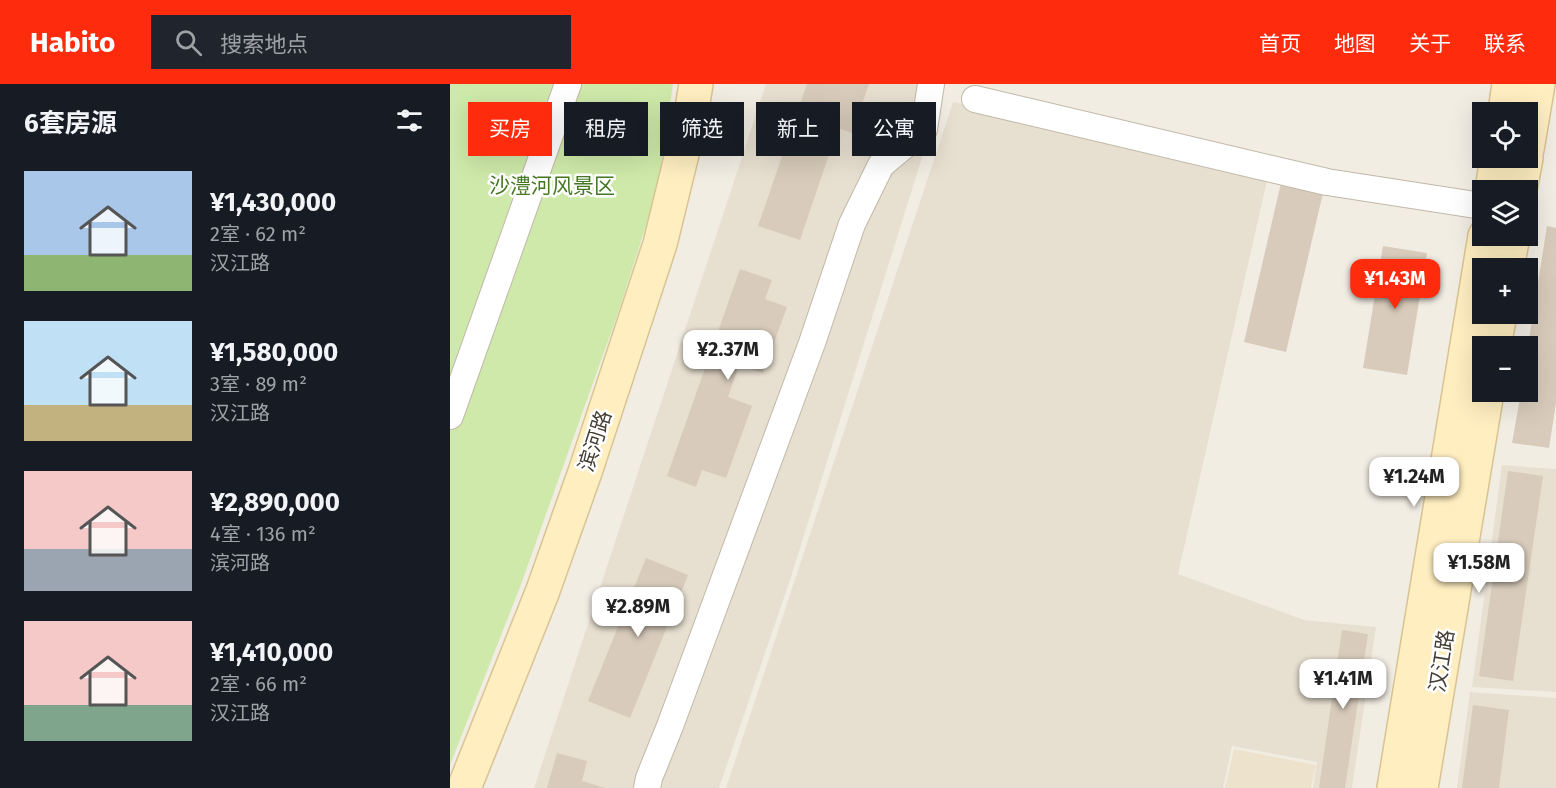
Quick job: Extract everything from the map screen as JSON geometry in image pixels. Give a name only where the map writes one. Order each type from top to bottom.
[{"type":"street","points":[[450,416],[568,84]]},
{"type":"street","name":"滨河路","points":[[464,788],[542,593],[660,244],[690,120],[696,84]]},
{"type":"street","points":[[647,788],[813,343],[852,224],[881,165],[924,129],[931,84]]},
{"type":"street","points":[[1506,102],[1509,84]]},
{"type":"street","points":[[1535,102],[1538,84]]},
{"type":"street","points":[[975,99],[1328,182],[1472,204]]},
{"type":"street","name":"汉江路","points":[[1394,788],[1483,246]]},
{"type":"street","name":"汉江路","points":[[1421,788],[1485,402]]},
{"type":"shaded area","points":[[766,84],[945,84],[936,113],[936,102],[852,102],[852,156],[922,156],[790,580],[719,788],[534,788],[756,114],[756,156],[840,156],[840,102],[760,102]]},
{"type":"shaded area","points":[[953,102],[1268,176],[1178,574],[1304,620],[1376,627],[1352,788],[1313,788],[1317,762],[1232,746],[1223,788],[726,788]]},
{"type":"shaded area","points":[[1502,465],[1556,469],[1556,692],[1472,687]]},
{"type":"shaded area","points":[[1470,692],[1556,698],[1556,788],[1457,788]]},
{"type":"shaded area","points":[[1234,749],[1316,765],[1311,788],[1225,788]]},
{"type":"green space","name":"沙澧河风景区","points":[[450,84],[673,84],[670,102],[660,102],[660,156],[662,156],[657,191],[618,313],[520,587],[450,765]]},
{"type":"building","points":[[807,84],[869,84],[863,102],[852,102],[852,133],[840,129],[840,102],[801,102]]},
{"type":"building","points":[[782,156],[828,156],[800,240],[758,226]]},
{"type":"building","points":[[1281,183],[1323,193],[1286,352],[1244,342]]},
{"type":"building","points":[[1547,226],[1556,228],[1556,403],[1549,448],[1512,443],[1519,402],[1538,402],[1538,336],[1530,336],[1531,324],[1538,324],[1538,283]]},
{"type":"building","points":[[1383,246],[1427,253],[1407,375],[1363,368]]},
{"type":"building","points":[[740,269],[772,280],[765,299],[787,307],[763,373],[739,365],[728,397],[752,406],[726,478],[702,470],[696,487],[667,476]]},
{"type":"building","points":[[1508,471],[1543,476],[1513,681],[1479,676]]},
{"type":"building","points":[[646,558],[688,575],[630,718],[588,701]]},
{"type":"building","points":[[1342,630],[1368,634],[1345,788],[1319,788]]},
{"type":"building","points":[[1473,705],[1509,710],[1499,788],[1462,788]]},
{"type":"building","points":[[557,753],[587,761],[582,781],[605,788],[547,788]]}]
